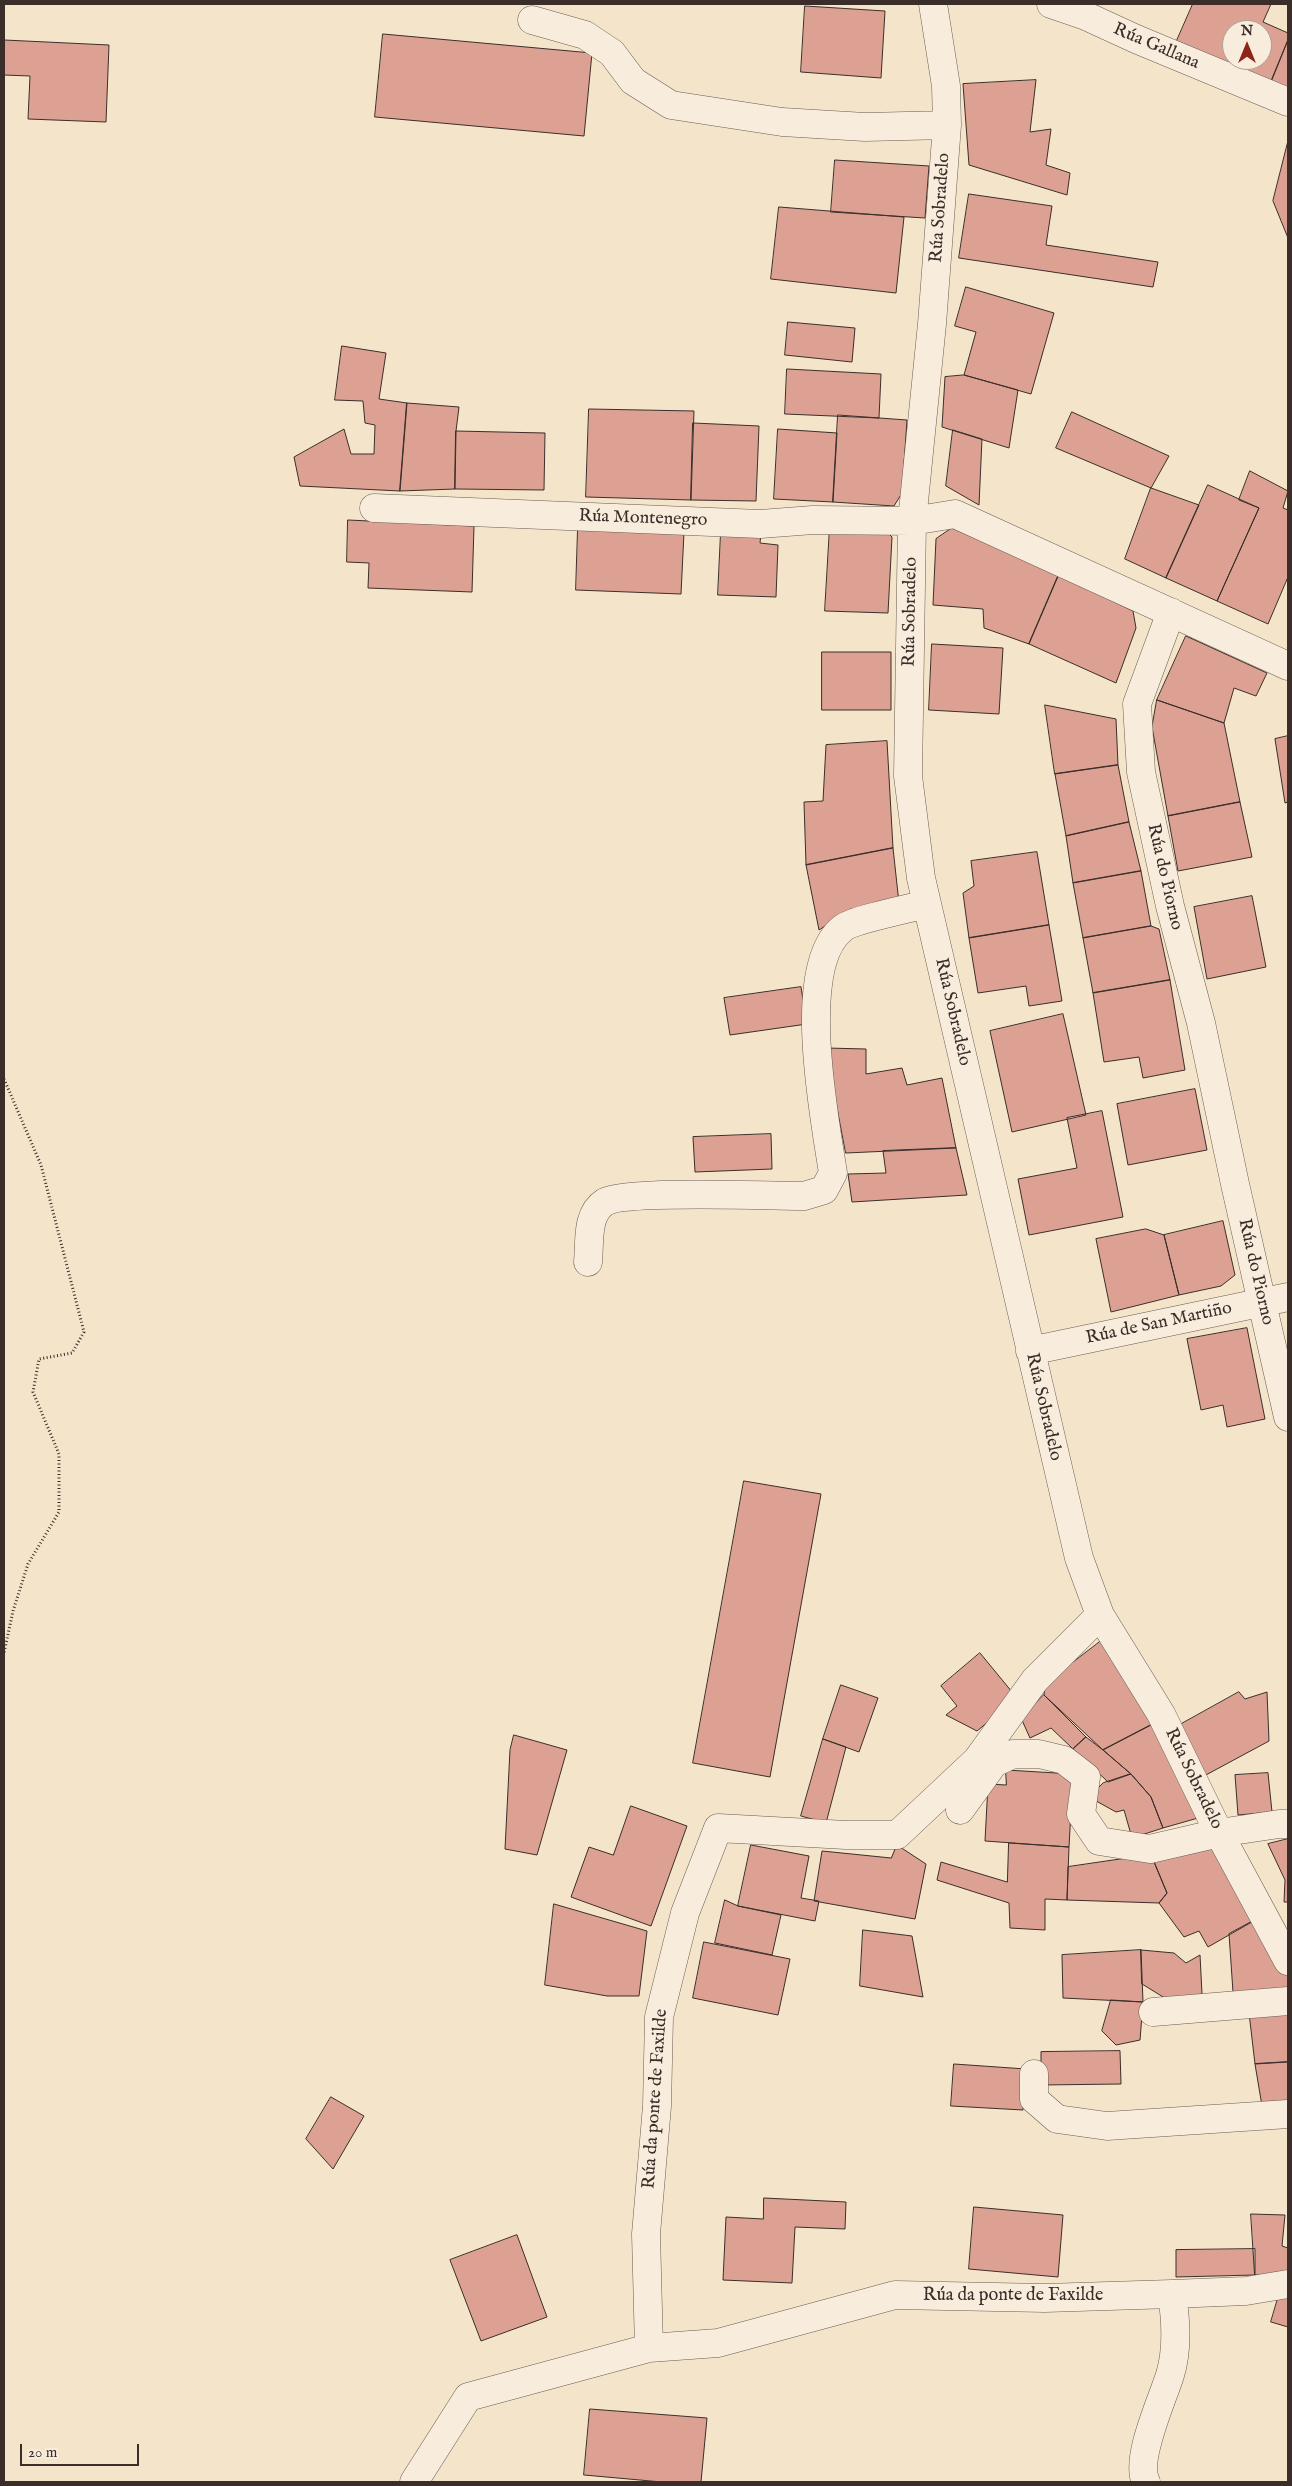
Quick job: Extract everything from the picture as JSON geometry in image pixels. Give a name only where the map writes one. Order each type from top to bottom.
[{"type":"street","name":"Rúa Sobradelo","points":[[933,4],[946,86],[947,125],[932,324],[912,521],[908,776],[921,878],[1079,1558],[1100,1615],[1161,1714],[1219,1833],[1288,1961]]},
{"type":"street","name":"Rúa Gallana","points":[[1051,4],[1086,16],[1136,40],[1288,102]]},
{"type":"street","points":[[532,20],[586,35],[612,53],[633,81],[671,106],[782,122],[865,126],[947,125]]},
{"type":"street","name":"Rúa Montenegro","points":[[374,508],[760,524],[813,520],[912,521]]},
{"type":"street","points":[[912,521],[955,514],[1288,666]]},
{"type":"street","name":"Rúa do Piorno","points":[[1171,612],[1137,704],[1141,772],[1170,906],[1200,1023],[1288,1417]]},
{"type":"street","points":[[588,1262],[591,1218],[606,1202],[640,1196],[804,1196],[824,1190],[833,1173],[815,1037],[816,997],[824,953],[843,928],[927,904]]},
{"type":"street","name":"Rúa de San Martiño","points":[[1030,1351],[1288,1297]]},
{"type":"street","name":"Rúa da ponte de Faxilde","points":[[649,2348],[646,2234],[657,2106],[659,2018],[685,1913],[718,1828],[846,1836],[897,1836],[977,1760],[1035,1680],[1100,1615]]},
{"type":"street","points":[[960,1810],[994,1763],[1013,1754],[1039,1754],[1064,1760],[1086,1777],[1081,1814],[1099,1841],[1150,1849],[1219,1833],[1288,1824]]},
{"type":"street","points":[[1153,2012],[1288,2001]]},
{"type":"street","points":[[1034,2074],[1034,2099],[1057,2119],[1108,2126],[1288,2114]]},
{"type":"street","name":"Rúa da ponte de Faxilde","points":[[414,2482],[468,2397],[649,2348],[718,2343],[895,2295],[1045,2298],[1246,2290],[1288,2284]]},
{"type":"street","points":[[1146,2482],[1145,2450],[1156,2407],[1170,2374],[1177,2328],[1172,2294]]},
{"type":"path","points":[[4,1079],[40,1165],[84,1332],[72,1353],[39,1359],[33,1392],[58,1454],[58,1512],[28,1564],[13,1611],[4,1653]]},
{"type":"building","points":[[1193,4],[1271,4],[1264,20],[1222,20],[1222,63],[1175,45]]},
{"type":"building","points":[[805,6],[885,11],[881,78],[801,72]]},
{"type":"building","points":[[1272,26],[1288,33],[1288,40],[1271,82],[1240,70],[1272,70]]},
{"type":"building","points":[[383,34],[592,53],[584,136],[375,117]]},
{"type":"building","points":[[4,40],[109,45],[106,122],[28,119],[30,76],[4,75]]},
{"type":"building","points":[[1288,40],[1288,89],[1271,82]]},
{"type":"building","points":[[1036,80],[1030,132],[1051,129],[1046,165],[1070,173],[1067,195],[969,165],[963,84]]},
{"type":"building","points":[[1288,141],[1288,238],[1273,201]]},
{"type":"building","points":[[835,160],[929,166],[925,218],[831,212]]},
{"type":"building","points":[[969,194],[1052,206],[1046,245],[1158,262],[1153,287],[959,258]]},
{"type":"building","points":[[779,207],[904,217],[896,293],[771,279]]},
{"type":"building","points":[[966,287],[1054,313],[1031,394],[964,375],[976,332],[955,326]]},
{"type":"building","points":[[788,322],[855,328],[852,362],[785,355]]},
{"type":"building","points":[[342,346],[386,353],[379,399],[407,403],[400,491],[300,486],[294,457],[344,429],[351,454],[374,454],[375,425],[365,423],[363,401],[335,400]]},
{"type":"building","points":[[787,369],[881,374],[879,418],[785,414]]},
{"type":"building","points":[[964,375],[1018,390],[1009,448],[942,427],[945,377]]},
{"type":"building","points":[[407,403],[459,407],[456,431],[455,489],[400,491]]},
{"type":"building","points":[[589,409],[694,411],[691,500],[586,497]]},
{"type":"building","points":[[1072,412],[1169,456],[1151,488],[1056,448]]},
{"type":"building","points":[[838,415],[907,420],[902,493],[894,506],[833,502]]},
{"type":"building","points":[[693,423],[759,426],[756,501],[691,500]]},
{"type":"building","points":[[778,429],[837,433],[833,502],[774,499]]},
{"type":"building","points":[[953,430],[982,439],[979,505],[946,486]]},
{"type":"building","points":[[456,431],[545,433],[544,490],[455,489]]},
{"type":"building","points":[[1250,471],[1288,491],[1283,508],[1288,510],[1288,577],[1268,624],[1217,601],[1259,508],[1239,500]]},
{"type":"building","points":[[1208,485],[1259,508],[1217,601],[1166,578]]},
{"type":"building","points":[[1151,488],[1199,505],[1166,578],[1125,559]]},
{"type":"building","points":[[348,520],[474,526],[472,592],[368,588],[369,563],[347,562]]},
{"type":"building","points":[[830,526],[885,530],[892,537],[888,613],[825,611]]},
{"type":"building","points":[[578,528],[684,532],[681,594],[576,590]]},
{"type":"building","points":[[952,528],[1059,574],[1029,644],[984,628],[983,609],[933,605],[936,539]]},
{"type":"building","points":[[721,532],[761,534],[760,543],[778,545],[776,597],[718,595]]},
{"type":"building","points":[[1059,574],[1133,611],[1136,628],[1116,683],[1029,644]]},
{"type":"building","points":[[1186,636],[1267,673],[1256,696],[1234,688],[1224,723],[1157,700]]},
{"type":"building","points":[[932,644],[1003,648],[999,714],[929,710]]},
{"type":"building","points":[[822,652],[891,652],[891,710],[822,710]]},
{"type":"building","points":[[1157,700],[1224,723],[1240,802],[1168,816],[1152,727]]},
{"type":"building","points":[[1045,705],[1116,719],[1118,765],[1055,774]]},
{"type":"building","points":[[1288,736],[1288,802],[1285,803],[1275,739]]},
{"type":"building","points":[[887,741],[893,848],[806,865],[804,802],[823,801],[826,745]]},
{"type":"building","points":[[1118,765],[1129,822],[1066,836],[1055,774]]},
{"type":"building","points":[[1240,802],[1252,857],[1178,871],[1168,816]]},
{"type":"building","points":[[1129,822],[1141,871],[1073,883],[1066,836]]},
{"type":"building","points":[[893,848],[899,903],[851,909],[819,930],[806,865]]},
{"type":"building","points":[[1037,852],[1049,925],[969,938],[963,893],[974,886],[971,861]]},
{"type":"building","points":[[1141,871],[1151,926],[1083,938],[1073,883]]},
{"type":"building","points":[[1252,896],[1266,967],[1207,979],[1194,907]]},
{"type":"building","points":[[1049,925],[1062,1001],[1029,1006],[1026,986],[978,993],[969,938]]},
{"type":"building","points":[[1151,926],[1159,929],[1170,980],[1093,993],[1083,938]]},
{"type":"building","points":[[1170,980],[1185,1070],[1143,1078],[1139,1057],[1104,1062],[1093,993]]},
{"type":"building","points":[[801,987],[807,1024],[730,1035],[724,998]]},
{"type":"building","points":[[1063,1014],[1086,1115],[1012,1132],[990,1031]]},
{"type":"building","points":[[826,1048],[866,1049],[866,1074],[902,1068],[907,1085],[942,1078],[956,1148],[846,1153]]},
{"type":"building","points":[[1195,1089],[1207,1150],[1128,1165],[1117,1104]]},
{"type":"building","points":[[1102,1111],[1123,1217],[1029,1235],[1018,1179],[1077,1168],[1067,1118]]},
{"type":"building","points":[[771,1134],[772,1169],[695,1172],[693,1137]]},
{"type":"building","points":[[956,1148],[967,1195],[852,1202],[848,1174],[886,1173],[883,1151]]},
{"type":"building","points":[[1223,1221],[1235,1275],[1221,1286],[1179,1295],[1164,1235]]},
{"type":"building","points":[[1146,1229],[1164,1235],[1179,1295],[1111,1312],[1096,1239]]},
{"type":"building","points":[[1247,1328],[1265,1419],[1227,1427],[1223,1405],[1201,1410],[1187,1339]]},
{"type":"building","points":[[744,1481],[821,1494],[770,1777],[693,1763]]},
{"type":"building","points":[[1101,1641],[1153,1724],[1103,1750],[1044,1695],[1045,1684]]},
{"type":"building","points":[[980,1653],[1017,1698],[977,1731],[946,1715],[957,1706],[941,1686]]},
{"type":"building","points":[[841,1685],[878,1698],[859,1752],[823,1739]]},
{"type":"building","points":[[1239,1692],[1245,1699],[1267,1692],[1269,1741],[1204,1776],[1176,1727]]},
{"type":"building","points":[[1044,1695],[1086,1737],[1073,1749],[1051,1728],[1030,1738],[1021,1718]]},
{"type":"building","points":[[1153,1724],[1205,1816],[1163,1828],[1151,1797],[1131,1774],[1103,1750]]},
{"type":"building","points":[[514,1735],[567,1750],[537,1855],[505,1849],[510,1750]]},
{"type":"building","points":[[1086,1737],[1131,1774],[1108,1782],[1073,1749]]},
{"type":"building","points":[[823,1739],[846,1747],[826,1823],[801,1816]]},
{"type":"building","points":[[1006,1770],[1073,1774],[1069,1847],[985,1841],[988,1784],[1006,1785]]},
{"type":"building","points":[[1268,1773],[1272,1812],[1238,1815],[1235,1775]]},
{"type":"building","points":[[1131,1774],[1151,1797],[1163,1828],[1132,1838],[1124,1810],[1116,1812],[1089,1797],[1103,1783]]},
{"type":"building","points":[[631,1806],[687,1826],[651,1926],[571,1897],[589,1847],[613,1855]]},
{"type":"building","points":[[1288,1839],[1288,1902],[1284,1902],[1285,1880],[1268,1844]]},
{"type":"building","points":[[1009,1843],[1069,1847],[1067,1900],[1045,1899],[1045,1930],[1010,1928],[1009,1903],[937,1880],[941,1862],[1007,1882]]},
{"type":"building","points":[[751,1845],[809,1856],[801,1898],[819,1901],[815,1921],[738,1906]]},
{"type":"building","points":[[897,1845],[926,1864],[915,1919],[814,1901],[822,1851],[891,1858]]},
{"type":"building","points":[[1212,1846],[1257,1919],[1208,1947],[1199,1931],[1184,1937],[1159,1903],[1167,1893],[1152,1857]]},
{"type":"building","points":[[1149,1855],[1152,1857],[1167,1893],[1159,1903],[1067,1900],[1068,1867]]},
{"type":"building","points":[[725,1900],[738,1906],[781,1915],[772,1955],[715,1943]]},
{"type":"building","points":[[554,1904],[647,1931],[639,1996],[607,1996],[545,1985]]},
{"type":"building","points":[[1257,1919],[1288,1975],[1288,1991],[1233,1992],[1229,1934]]},
{"type":"building","points":[[863,1930],[912,1936],[923,1997],[860,1986]]},
{"type":"building","points":[[704,1942],[790,1959],[778,2015],[693,1998]]},
{"type":"building","points":[[1141,1950],[1143,2002],[1063,1998],[1062,1955]]},
{"type":"building","points":[[1141,1950],[1174,1953],[1186,1963],[1200,1955],[1202,1994],[1168,2000],[1142,1984]]},
{"type":"building","points":[[1111,2000],[1143,2002],[1140,2040],[1116,2045],[1102,2031]]},
{"type":"building","points":[[1288,2012],[1288,2062],[1255,2064],[1249,2013]]},
{"type":"building","points":[[1120,2051],[1121,2084],[1041,2085],[1041,2052]]},
{"type":"building","points":[[1288,2062],[1288,2103],[1262,2106],[1255,2064]]},
{"type":"building","points":[[954,2064],[1026,2069],[1023,2110],[951,2106]]},
{"type":"building","points":[[331,2097],[364,2116],[333,2169],[306,2139]]},
{"type":"building","points":[[764,2198],[846,2202],[845,2229],[795,2227],[792,2283],[723,2280],[726,2217],[763,2219]]},
{"type":"building","points":[[974,2207],[1063,2215],[1058,2277],[969,2269]]},
{"type":"building","points":[[1251,2214],[1285,2215],[1282,2246],[1288,2248],[1288,2276],[1255,2275]]},
{"type":"building","points":[[517,2235],[547,2317],[481,2341],[450,2260]]},
{"type":"building","points":[[1255,2249],[1255,2275],[1176,2277],[1176,2250]]},
{"type":"building","points":[[1281,2288],[1288,2290],[1288,2327],[1271,2322]]},
{"type":"building","points":[[590,2409],[707,2418],[701,2482],[662,2482],[584,2475]]}]
